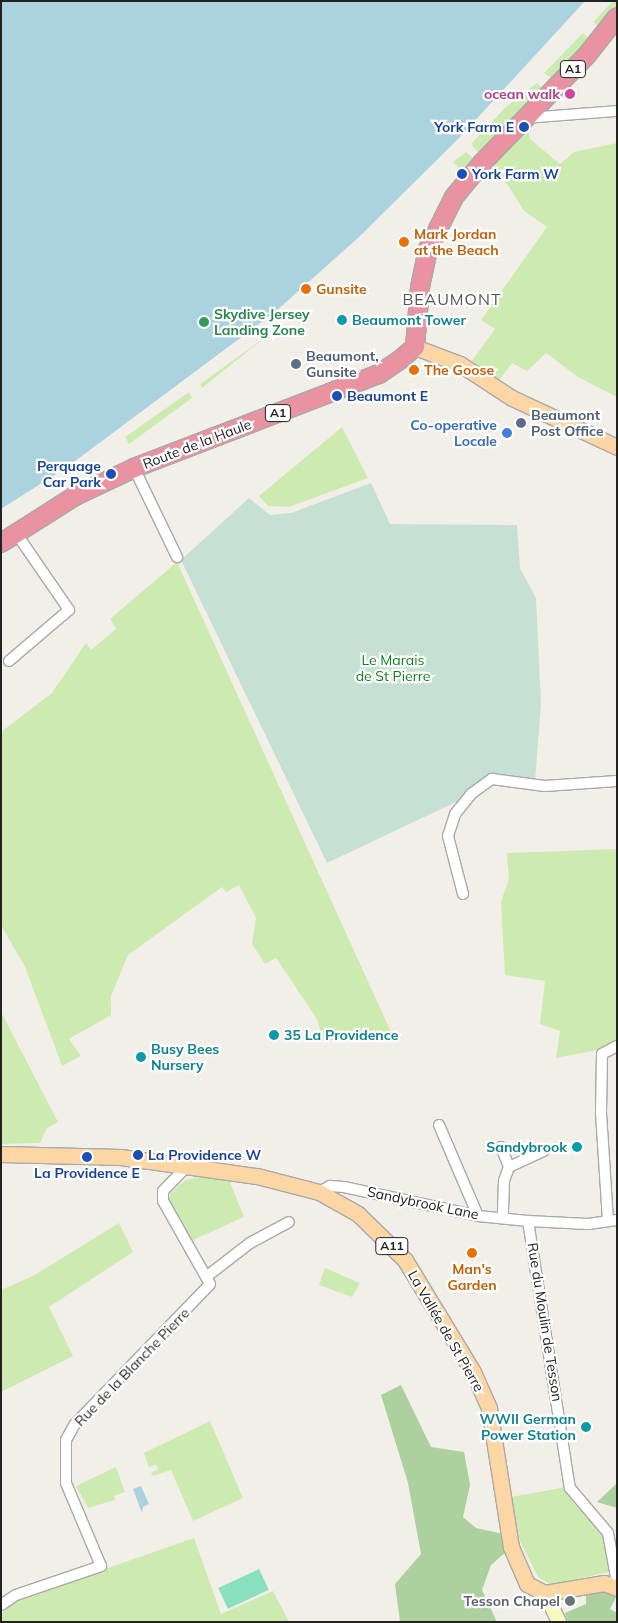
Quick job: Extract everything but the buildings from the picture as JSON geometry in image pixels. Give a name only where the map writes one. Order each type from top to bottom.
[{"type":"highway","name":"A1","points":[[415,347],[420,287],[428,249],[454,198],[466,181],[587,55],[617,17]]},
{"type":"highway","name":"Route de la Haule","points":[[1,542],[75,496],[134,468],[378,374],[415,347]]},
{"type":"main road","points":[[415,347],[460,364],[512,398],[617,447]]},
{"type":"main road","name":"La Vallée de St Pierre","points":[[1,1154],[121,1157],[184,1169],[257,1176],[319,1192],[372,1226],[405,1260],[473,1372],[489,1408],[511,1547],[527,1584],[545,1593]]},
{"type":"main road","points":[[559,1622],[545,1593],[594,1584],[615,1588]]},
{"type":"street","points":[[526,118],[617,111]]},
{"type":"street","points":[[134,468],[178,557]]},
{"type":"street","points":[[9,661],[69,610],[16,533]]},
{"type":"street","points":[[462,894],[448,836],[456,814],[472,794],[492,779],[545,786],[617,781]]},
{"type":"street","points":[[612,1221],[601,1112],[602,1054],[617,1046]]},
{"type":"street","points":[[439,1125],[478,1216]]},
{"type":"street","points":[[501,1147],[509,1167],[504,1181],[504,1218]]},
{"type":"street","points":[[509,1167],[543,1151]]},
{"type":"street","points":[[184,1169],[163,1191],[163,1201],[206,1277],[250,1243],[289,1222]]},
{"type":"street","name":"Sandybrook Lane","points":[[319,1192],[330,1186],[344,1187],[478,1216],[528,1221],[588,1224],[612,1221]]},
{"type":"street","name":"Rue du Moulin de Tesson","points":[[528,1221],[570,1488],[608,1533],[616,1577],[615,1588]]},
{"type":"street","name":"Rue de la Blanche Pierre","points":[[1,1606],[16,1595],[101,1566],[66,1483],[66,1440],[76,1424],[208,1288],[206,1277]]},
{"type":"green space","points":[[613,1],[617,1],[617,13],[604,30],[593,22]]},
{"type":"green space","points":[[583,33],[592,42],[557,82],[544,73]]},
{"type":"green space","points":[[537,83],[547,92],[481,156],[471,144],[506,107]]},
{"type":"green space","points":[[527,124],[530,139],[560,164],[574,152],[617,143],[617,397],[578,377],[546,353],[527,371],[512,363],[497,383],[469,365],[495,329],[481,320],[547,227],[524,211],[508,185],[486,166]]},
{"type":"green space","points":[[466,152],[476,161],[464,173],[453,162]]},
{"type":"green space","points":[[267,336],[202,388],[200,384]]},
{"type":"green space","points":[[189,392],[192,398],[129,444],[125,437]]},
{"type":"green space","points":[[342,427],[368,478],[289,507],[268,506],[259,496]]},
{"type":"green space","name":"Le Marais de St Pierre","points":[[371,483],[390,524],[517,525],[520,568],[536,598],[541,704],[535,781],[490,775],[458,801],[327,863],[181,560],[249,498],[270,515],[291,513]]},
{"type":"green space","points":[[177,562],[391,1032],[323,1041],[317,1019],[276,958],[265,964],[252,944],[256,918],[239,885],[226,892],[222,887],[128,955],[111,996],[111,1015],[69,1039],[81,1056],[62,1066],[25,967],[1,925],[1,732],[52,693],[86,643],[91,650],[116,629],[110,619]]},
{"type":"green space","points":[[617,849],[617,1041],[602,1049],[556,1058],[560,1031],[540,1024],[545,981],[505,975],[501,902],[509,879],[507,853]]},
{"type":"green space","points":[[1,1012],[58,1122],[47,1128],[40,1143],[1,1144]]},
{"type":"green space","points":[[200,1177],[229,1180],[244,1217],[191,1241],[167,1201],[171,1193],[185,1180]]},
{"type":"green space","points":[[119,1223],[133,1252],[49,1307],[73,1356],[1,1392],[1,1290],[33,1276]]},
{"type":"green space","points":[[325,1268],[360,1283],[352,1297],[319,1285]]},
{"type":"green space","points":[[401,1385],[431,1447],[464,1452],[470,1485],[463,1517],[476,1528],[503,1534],[506,1552],[491,1565],[482,1590],[497,1622],[400,1622],[395,1584],[421,1554],[408,1483],[381,1395]]},
{"type":"green space","points":[[210,1421],[243,1498],[193,1521],[171,1470],[153,1476],[151,1472],[158,1470],[156,1465],[149,1467],[144,1453]]},
{"type":"green space","points":[[116,1467],[125,1492],[114,1496],[115,1500],[88,1508],[76,1486]]},
{"type":"green space","points":[[617,1483],[617,1508],[597,1502]]},
{"type":"green space","points":[[566,1487],[574,1504],[602,1529],[612,1571],[551,1585],[538,1577],[520,1541],[511,1497]]},
{"type":"green space","points":[[194,1538],[221,1614],[273,1591],[289,1622],[1,1622],[1,1615],[11,1604],[36,1593]]},
{"type":"green space","points":[[259,1569],[269,1590],[228,1609],[218,1588]]},
{"type":"green space","points":[[602,1589],[617,1595],[610,1609],[617,1613],[617,1622],[568,1622],[565,1613],[586,1604],[586,1591]]},
{"type":"water","points":[[1,1],[585,1],[458,139],[359,237],[275,312],[67,467],[1,509]]},
{"type":"water","points":[[141,1486],[149,1504],[143,1507],[142,1513],[133,1489]]},
{"type":"place","name":"ocean walk","points":[[570,94]]},
{"type":"place","name":"York Farm E","points":[[524,127]]},
{"type":"place","name":"York Farm W","points":[[462,174]]},
{"type":"place","name":"Mark Jordan at the Beach","points":[[404,242]]},
{"type":"place","name":"Gunsite","points":[[306,289]]},
{"type":"place","name":"Beaumont Tower","points":[[342,320]]},
{"type":"place","name":"Skydive Jersey Landing Zone","points":[[204,322]]},
{"type":"place","name":"Beaumont, Gunsite","points":[[296,364]]},
{"type":"place","name":"The Goose","points":[[414,370]]},
{"type":"place","name":"Beaumont E","points":[[337,396]]},
{"type":"place","name":"Beaumont Post Office","points":[[521,423]]},
{"type":"place","name":"Co-operative Locale","points":[[507,433]]},
{"type":"place","name":"Perquage Car Park","points":[[111,474]]},
{"type":"place","name":"35 La Providence","points":[[274,1035]]},
{"type":"place","name":"Busy Bees Nursery","points":[[141,1057]]},
{"type":"place","name":"Sandybrook","points":[[577,1147]]},
{"type":"place","name":"La Providence W","points":[[138,1155]]},
{"type":"place","name":"La Providence E","points":[[87,1157]]},
{"type":"place","name":"Man's Garden","points":[[472,1253]]},
{"type":"place","name":"WWII German Power Station","points":[[586,1427]]},
{"type":"place","name":"Tesson Chapel","points":[[570,1601]]},
{"type":"district","name":"BEAUMONT","points":[[452,299]]}]
